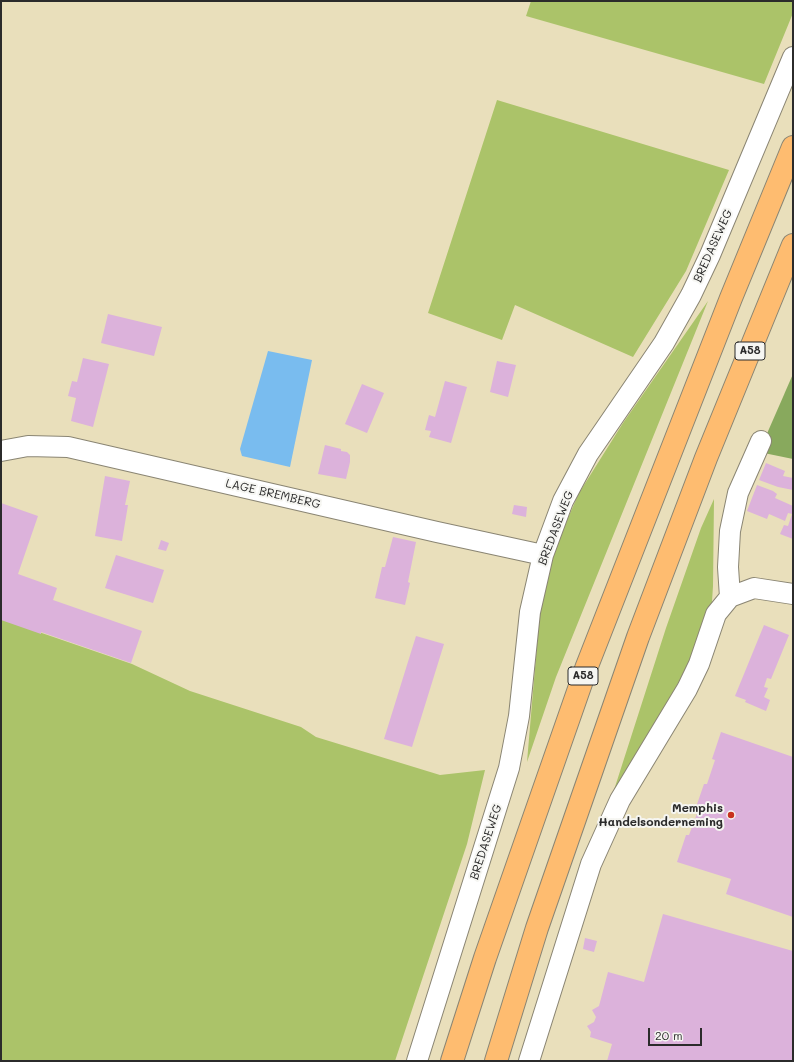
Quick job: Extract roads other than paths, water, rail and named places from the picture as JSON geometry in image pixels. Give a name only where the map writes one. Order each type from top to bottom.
[{"type":"highway","name":"A58","points":[[452,1061],[485,958],[587,666],[731,298],[793,147]]},
{"type":"highway","name":"A58","points":[[496,1061],[537,928],[638,637],[706,458],[793,245]]},
{"type":"street","name":"BREDASEWEG","points":[[417,1061],[509,768],[519,716],[530,612],[543,554],[563,501],[588,454],[664,343],[691,295],[710,255],[793,57]]},
{"type":"street","points":[[730,597],[728,567],[730,531],[738,493],[761,441]]},
{"type":"street","name":"LAGE BREMBERG","points":[[1,451],[28,446],[68,447],[437,532],[543,554]]},
{"type":"street","points":[[529,1061],[590,864],[620,800],[686,689],[699,664],[716,614],[730,597],[754,588],[793,594]]},
{"type":"water","points":[[268,351],[312,360],[290,467],[242,456],[240,449]]},
{"type":"place","name":"Memphis Handelsonderneming","points":[[731,815]]}]
